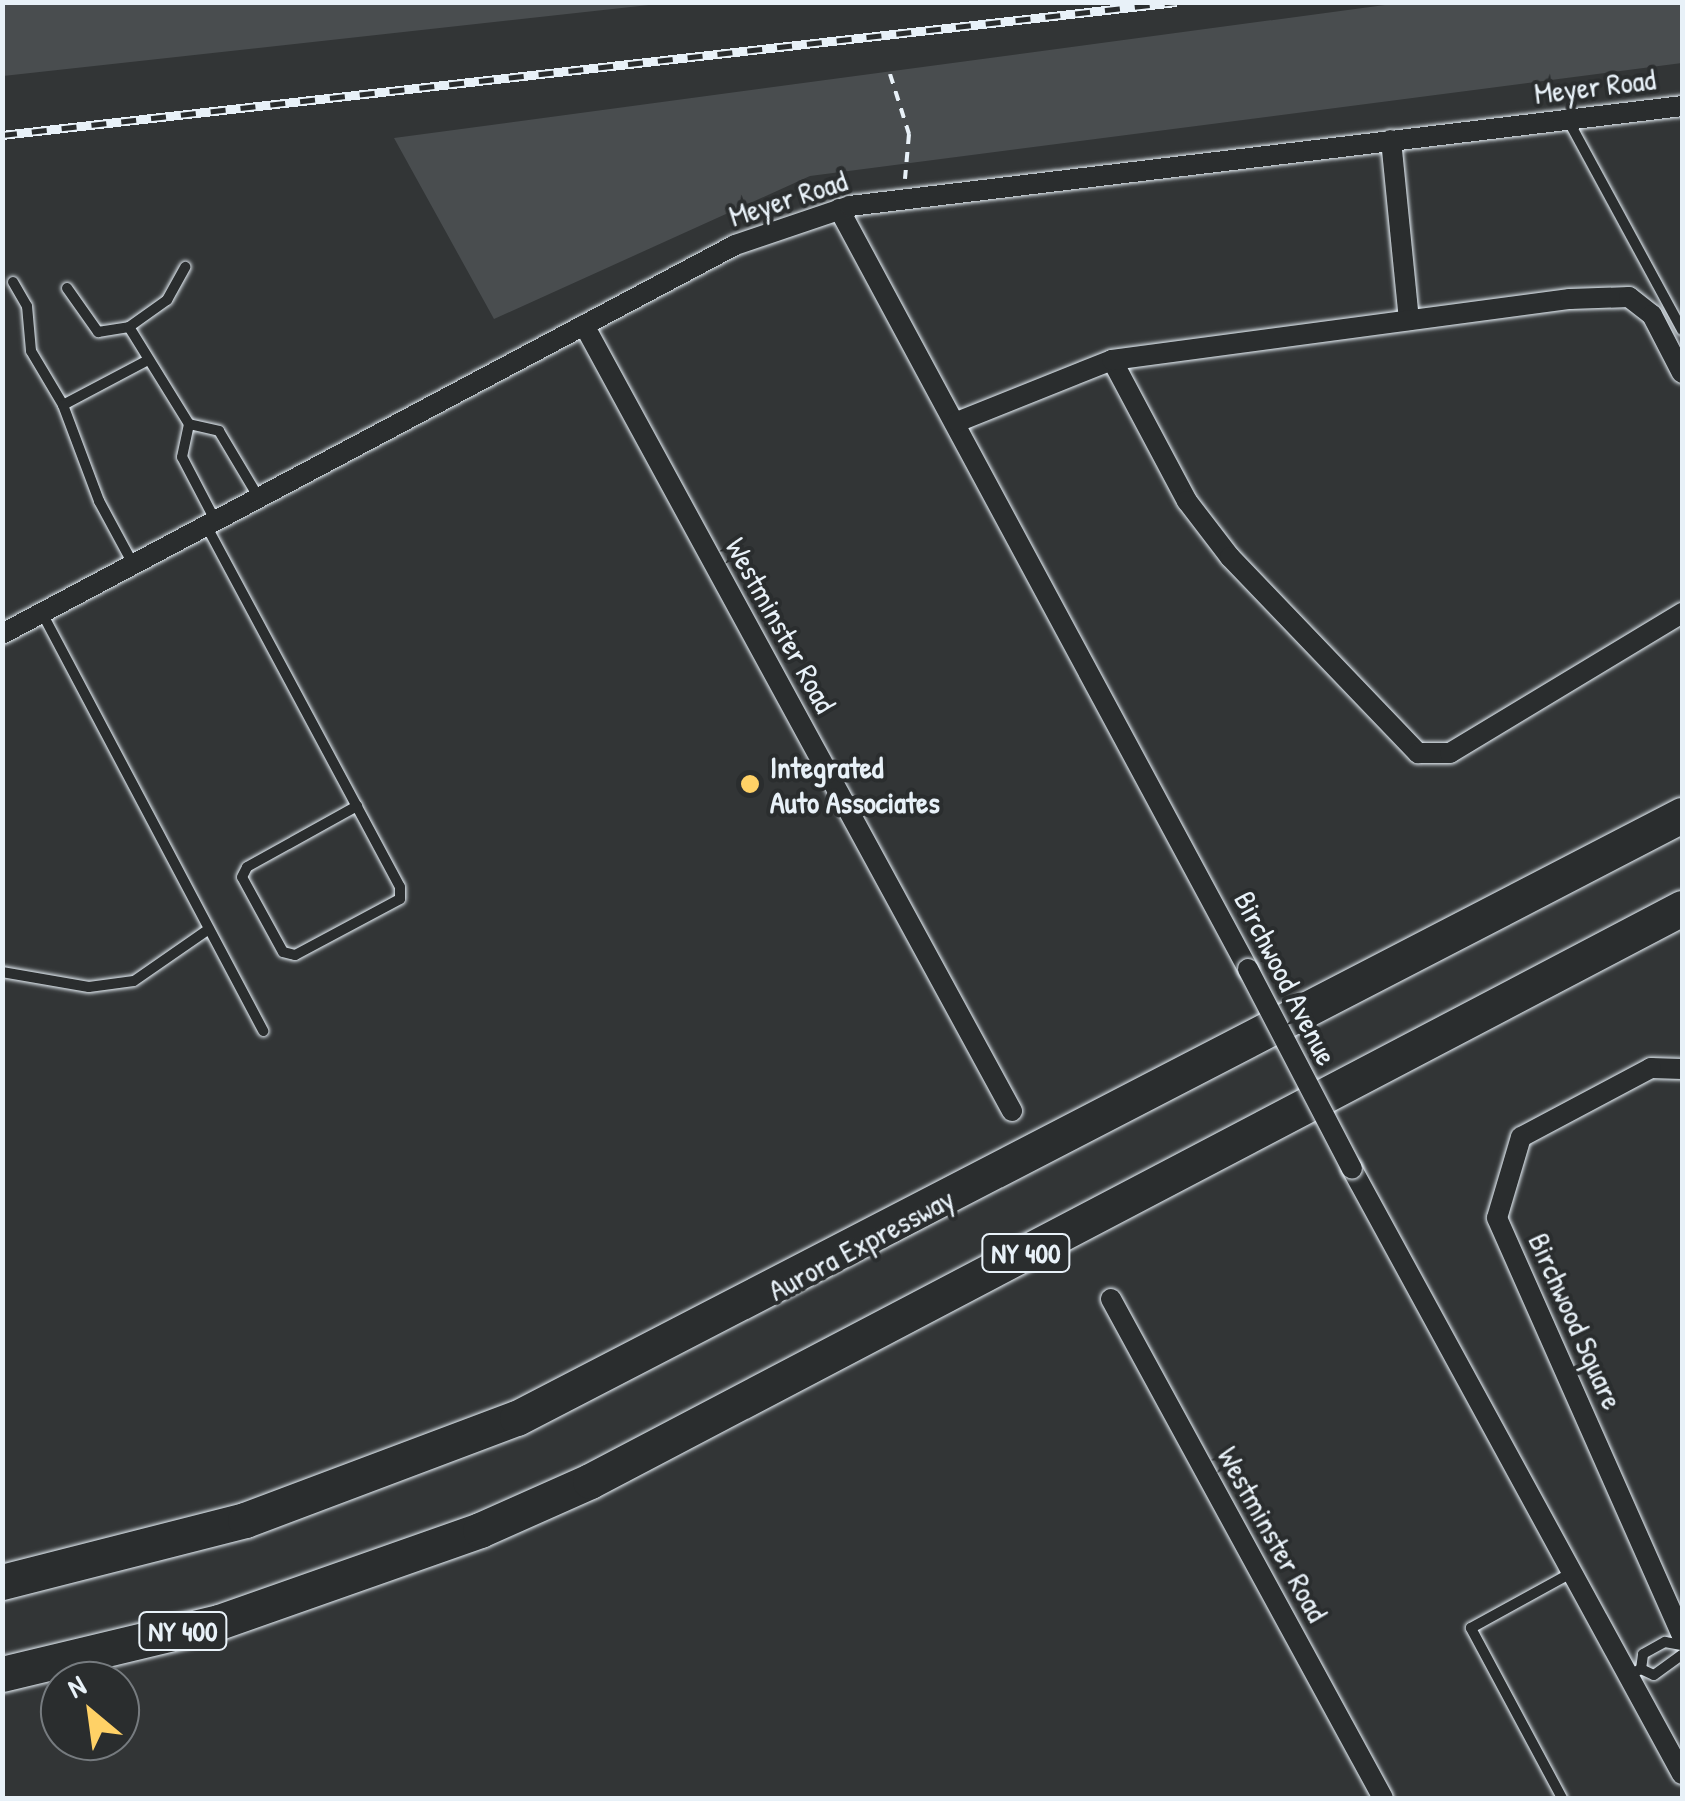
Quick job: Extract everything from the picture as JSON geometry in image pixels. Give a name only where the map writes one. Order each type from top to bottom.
[{"type":"highway","name":"Aurora Expressway","points":[[2,1582],[245,1520],[517,1418],[1682,815]]},
{"type":"highway","name":"NY 400","points":[[2,1674],[220,1622],[480,1530],[590,1481],[1682,908]]},
{"type":"street","name":"Meyer Road","points":[[2,634],[735,246],[839,209],[904,198],[1682,106]]},
{"type":"street","points":[[1391,140],[1409,320]]},
{"type":"street","name":"Birchwood Avenue","points":[[839,209],[1352,1169],[1573,1572],[1635,1672],[1682,1774]]},
{"type":"street","points":[[956,422],[1112,360],[1409,320],[1629,297],[1652,315],[1682,373]]},
{"type":"street","name":"Westminster Road","points":[[584,325],[1012,1111]]},
{"type":"street","points":[[1112,360],[1187,501],[1230,557],[1418,753],[1450,753],[1682,613]]},
{"type":"street","name":"Birchwood Square","points":[[1682,1068],[1651,1068],[1522,1137],[1497,1218],[1682,1635]]},
{"type":"street","name":"Westminster Road","points":[[1111,1298],[1382,1798]]},
{"type":"lane","points":[[1568,119],[1682,330]]},
{"type":"lane","points":[[67,288],[98,332],[129,328],[167,300],[184,267]]},
{"type":"lane","points":[[13,282],[27,306],[31,351],[63,405],[99,501],[134,565]]},
{"type":"lane","points":[[129,328],[189,424],[219,431],[260,499]]},
{"type":"lane","points":[[63,405],[148,360]]},
{"type":"lane","points":[[189,424],[182,457],[211,524],[400,887],[400,899],[296,955],[282,952],[242,878],[246,868],[357,806]]},
{"type":"lane","points":[[42,613],[263,1031]]},
{"type":"lane","points":[[2,972],[90,986],[134,981],[209,929]]},
{"type":"lane","points":[[1562,1798],[1471,1628],[1573,1572]]},
{"type":"lane","points":[[1682,1645],[1664,1642],[1644,1654],[1635,1672],[1654,1675],[1682,1655]]},
{"type":"path","points":[[890,74],[909,134],[904,198]]},
{"type":"shaded area","points":[[3,2],[667,2],[667,3],[3,76]]},
{"type":"shaded area","points":[[1407,2],[1682,3],[1682,63],[810,176],[494,319],[394,138]]},
{"type":"railway","points":[[2,135],[1176,2]]},
{"type":"place","name":"Integrated Auto Associates","points":[[750,784]]}]
